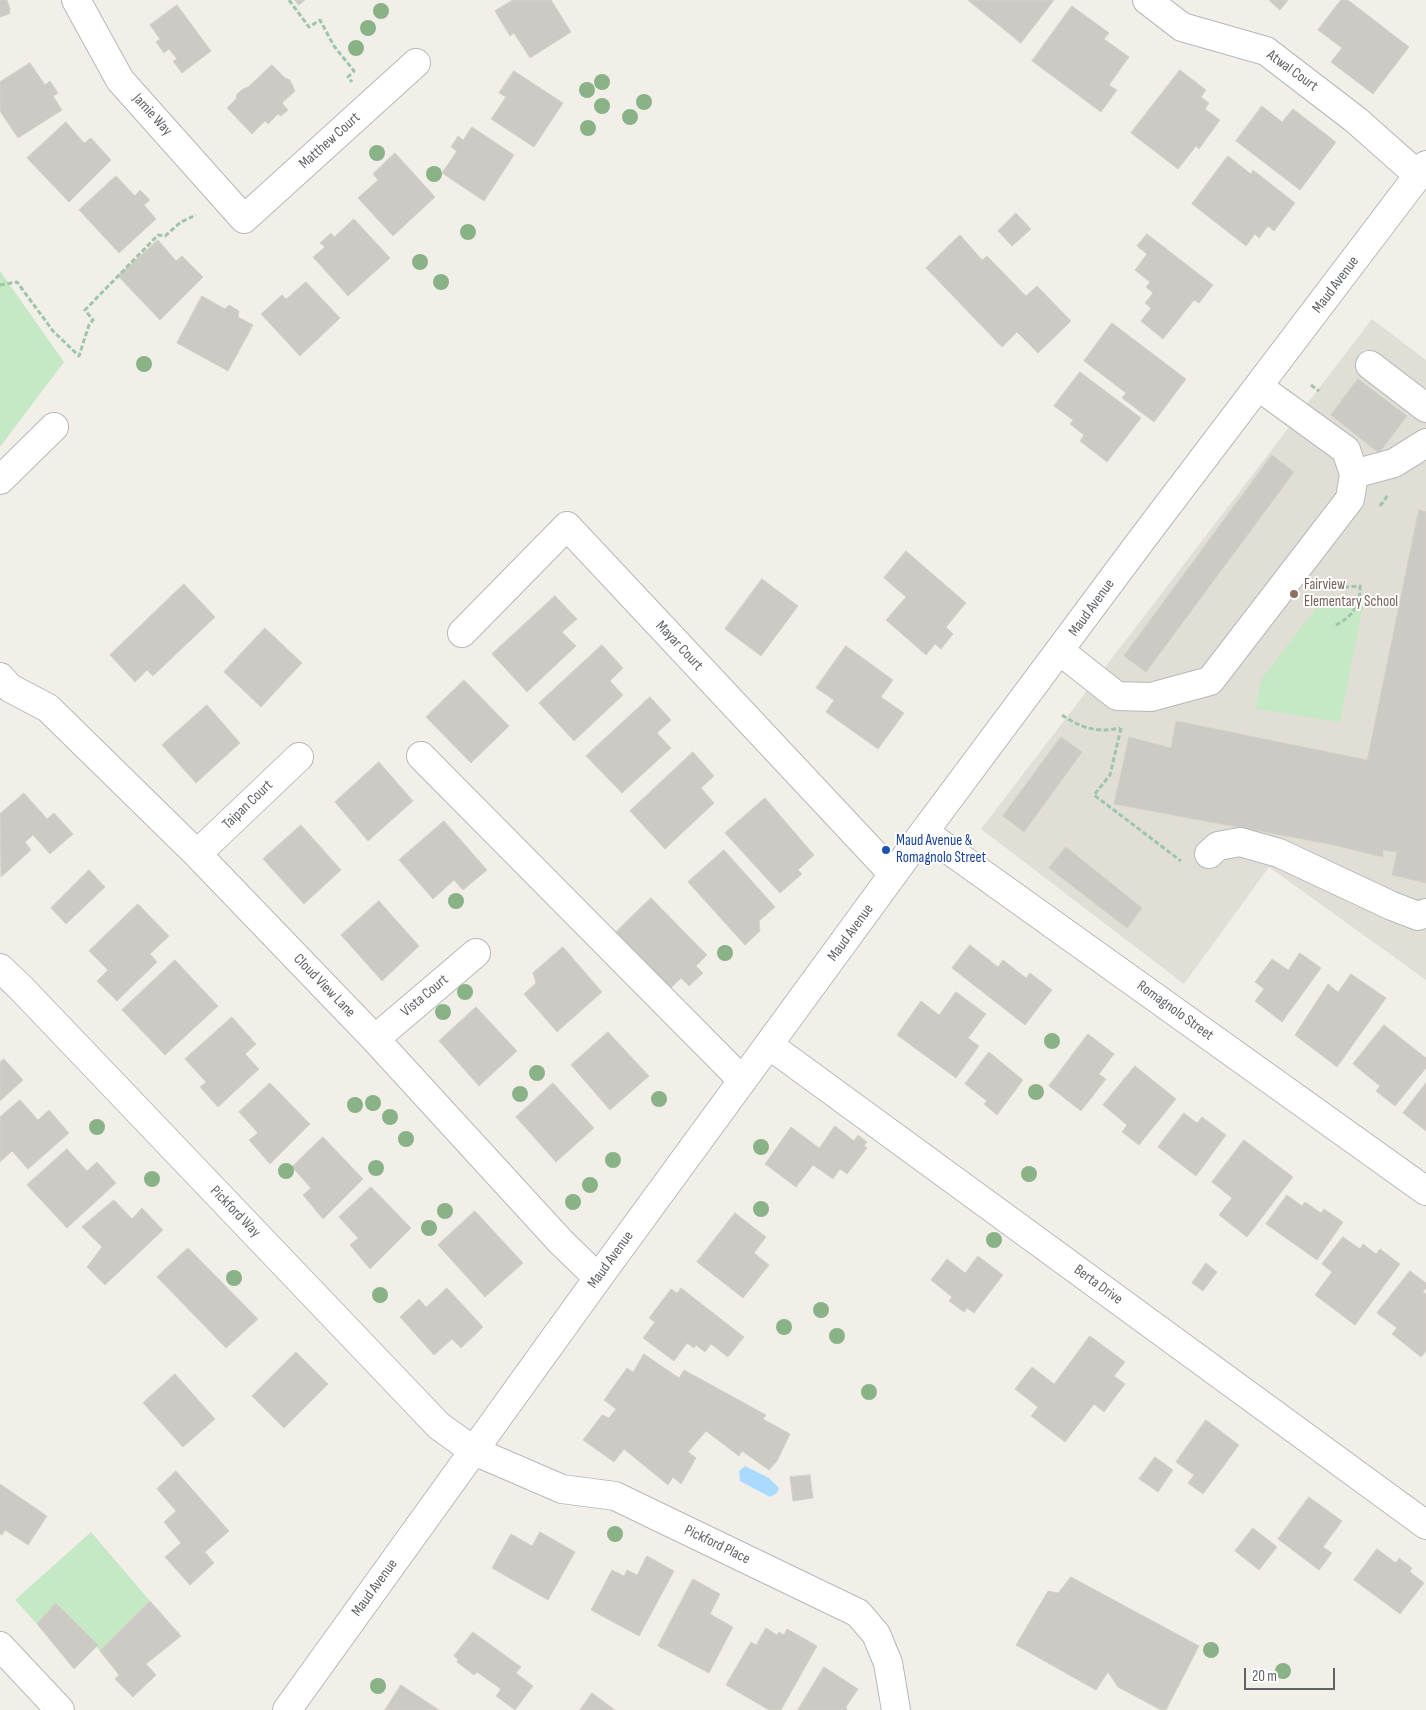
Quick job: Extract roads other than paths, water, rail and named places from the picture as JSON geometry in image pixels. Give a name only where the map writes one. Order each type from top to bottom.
[{"type":"street","name":"Jamie Way","points":[[76,0],[120,80],[244,219]]},
{"type":"street","name":"Atwal Court","points":[[1147,0],[1182,27],[1266,51],[1422,170]]},
{"type":"street","name":"Matthew Court","points":[[244,219],[416,63]]},
{"type":"street","name":"Maud Avenue","points":[[297,1706],[474,1451],[742,1080],[1146,534],[1259,388],[1422,170]]},
{"type":"street","points":[[1370,365],[1426,408]]},
{"type":"street","points":[[1060,651],[1118,696],[1151,697],[1210,682],[1350,499],[1354,474],[1346,450],[1259,388]]},
{"type":"street","points":[[0,480],[54,427]]},
{"type":"street","points":[[1354,474],[1394,463],[1426,443]]},
{"type":"street","name":"Mayar Court","points":[[462,633],[567,526],[893,874]]},
{"type":"street","name":"Cloud View Lane","points":[[0,677],[10,688],[42,703],[197,854],[375,1039],[561,1242],[598,1278]]},
{"type":"street","points":[[421,756],[742,1080]]},
{"type":"street","name":"Taipan Court","points":[[197,854],[299,757]]},
{"type":"street","name":"Romagnolo Street","points":[[924,832],[1426,1191]]},
{"type":"street","points":[[1198,860],[1218,846],[1240,842],[1279,853],[1392,906],[1418,916],[1426,913]]},
{"type":"street","name":"Vista Court","points":[[375,1039],[476,953]]},
{"type":"street","name":"Pickford Way","points":[[0,968],[433,1420],[474,1451]]},
{"type":"street","name":"Berta Drive","points":[[769,1046],[1426,1525]]},
{"type":"street","name":"Pickford Place","points":[[474,1451],[562,1489],[615,1496],[858,1613],[876,1634],[888,1663],[896,1710]]},
{"type":"street","points":[[0,1646],[60,1710]]},
{"type":"water","points":[[745,1466],[769,1478],[779,1488],[777,1493],[770,1497],[740,1481],[739,1471]]},
{"type":"place","name":"Fairview Elementary School","points":[[1294,594]]},
{"type":"place","name":"Maud Avenue & Romagnolo Street","points":[[886,850]]}]
